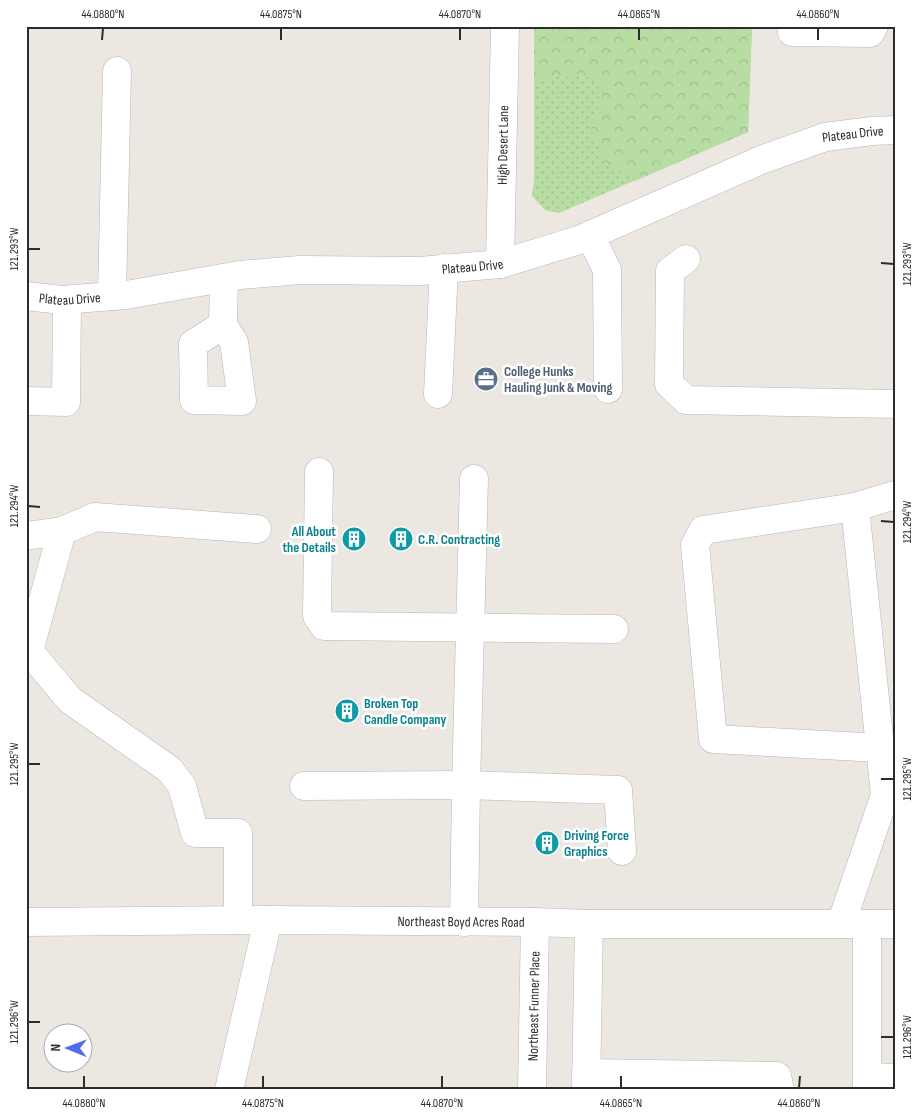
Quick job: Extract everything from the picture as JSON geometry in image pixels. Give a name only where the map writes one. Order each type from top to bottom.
[{"type":"street","name":"High Desert Lane","points":[[500,264],[505,26]]},
{"type":"street","points":[[793,26],[792,32],[870,33],[874,26]]},
{"type":"street","points":[[112,296],[117,72]]},
{"type":"street","name":"Plateau Drive","points":[[26,296],[67,300],[112,296],[224,278],[300,270],[420,271],[500,264],[579,240],[761,160],[825,137],[872,130],[895,130]]},
{"type":"street","points":[[590,235],[607,270],[608,389]]},
{"type":"street","points":[[686,258],[670,271],[669,384],[686,400],[895,404]]},
{"type":"street","points":[[438,394],[444,268]]},
{"type":"street","points":[[222,325],[224,278]]},
{"type":"street","points":[[26,401],[66,402],[67,300]]},
{"type":"street","points":[[319,472],[317,616],[324,626],[614,629]]},
{"type":"street","points":[[464,922],[474,479]]},
{"type":"street","points":[[880,748],[712,739],[695,545],[703,530],[855,507],[895,495]]},
{"type":"street","points":[[855,507],[885,795],[854,924],[867,1083],[895,1078]]},
{"type":"street","points":[[26,536],[62,531],[95,517],[257,529]]},
{"type":"street","points":[[62,531],[28,651],[70,700],[170,770],[182,786],[195,833],[238,833],[238,920]]},
{"type":"street","points":[[304,786],[466,785],[618,790],[622,851]]},
{"type":"street","points":[[229,1090],[268,920]]},
{"type":"street","name":"Northeast Boyd Acres Road","points":[[26,922],[268,920],[589,924],[895,924]]},
{"type":"street","name":"Northeast Funner Place","points":[[532,1090],[535,922]]},
{"type":"street","points":[[589,924],[586,1081],[777,1076],[780,1090]]},
{"type":"green space","points":[[534,26],[752,26],[748,132],[559,213],[545,210],[532,196],[534,181]]},
{"type":"green space","points":[[534,26],[752,26],[748,132],[635,181],[606,165],[590,127],[605,86],[581,74],[534,80]]},
{"type":"place","name":"College Hunks Hauling Junk & Moving","points":[[486,379]]},
{"type":"place","name":"All About the Details","points":[[354,539]]},
{"type":"place","name":"C.R. Contracting","points":[[401,539]]},
{"type":"place","name":"Broken Top Candle Company","points":[[347,711]]},
{"type":"place","name":"Driving Force Graphics","points":[[547,843]]}]
